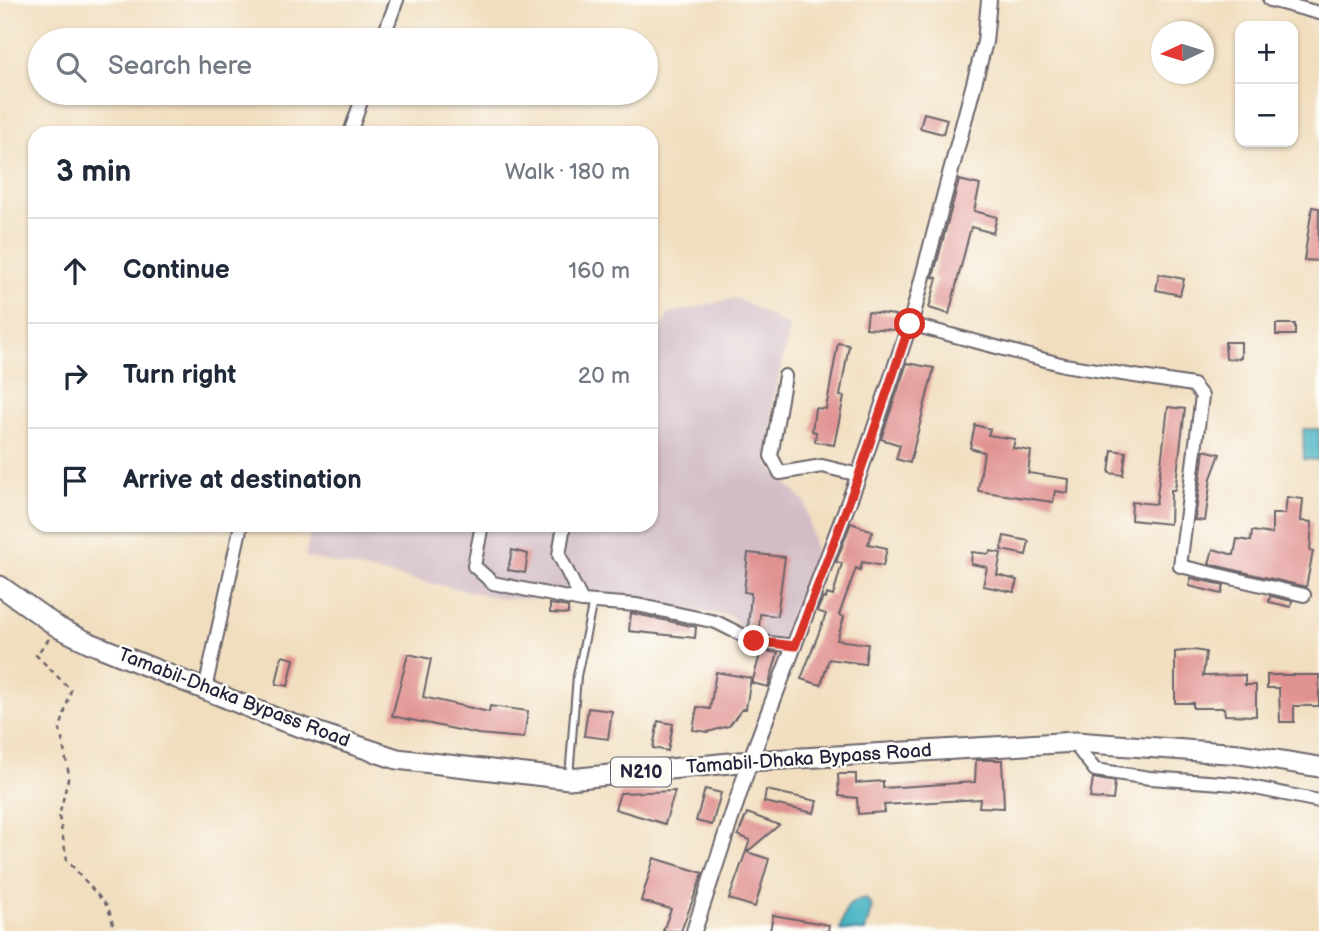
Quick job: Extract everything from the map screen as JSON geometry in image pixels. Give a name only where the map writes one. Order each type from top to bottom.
[{"type":"highway","name":"Tamabil-Dhaka Bypass Road","points":[[0,586],[59,628],[283,721],[397,759],[569,779],[750,761],[1073,742],[1240,754],[1319,767]]},
{"type":"street","points":[[386,28],[397,0]]},
{"type":"street","points":[[694,931],[750,761],[859,475],[910,324],[985,42],[989,0]]},
{"type":"street","points":[[1270,0],[1319,13]]},
{"type":"street","points":[[352,126],[360,105]]},
{"type":"street","points":[[910,324],[1064,365],[1194,385],[1202,396],[1180,566],[1304,595]]},
{"type":"street","points":[[785,376],[771,456],[780,473],[822,466],[859,475]]},
{"type":"street","points":[[205,690],[239,532]]},
{"type":"street","points":[[481,532],[474,566],[493,583],[587,604],[637,605],[690,616],[716,622],[754,641],[795,646]]},
{"type":"street","points":[[563,532],[559,555],[587,604]]},
{"type":"street","points":[[1073,742],[1095,770],[1150,778],[1236,784],[1319,801]]},
{"type":"lane","points":[[569,779],[577,676],[587,604]]},
{"type":"path","points":[[59,628],[36,655],[71,690],[60,729],[69,775],[59,816],[67,860],[108,907],[115,931]]},
{"type":"shaded area","points":[[736,298],[790,327],[773,401],[768,465],[805,502],[815,549],[797,608],[782,639],[770,640],[745,631],[730,616],[561,591],[536,599],[506,599],[305,557],[310,532],[658,532],[658,338],[668,314]]},
{"type":"water","points":[[1303,429],[1319,429],[1319,460],[1304,459]]},
{"type":"water","points":[[866,898],[872,907],[865,931],[840,930],[847,908]]},
{"type":"building","points":[[924,113],[947,119],[943,134],[920,128]]},
{"type":"building","points":[[959,180],[980,185],[974,211],[997,217],[993,233],[971,227],[949,314],[929,308],[937,278],[933,277]]},
{"type":"building","points":[[1312,207],[1319,208],[1318,261],[1304,260]]},
{"type":"building","points":[[1159,274],[1184,279],[1180,295],[1156,290]]},
{"type":"building","points":[[868,312],[895,315],[894,330],[866,328]]},
{"type":"building","points":[[1276,324],[1295,324],[1295,335],[1276,335]]},
{"type":"building","points":[[1225,342],[1241,342],[1241,358],[1226,359]]},
{"type":"building","points":[[838,343],[849,345],[840,396],[844,397],[834,445],[815,442],[816,432],[812,431],[815,408],[826,409]]},
{"type":"building","points":[[907,363],[934,368],[910,463],[896,459],[900,445],[881,439]]},
{"type":"building","points":[[1168,407],[1185,409],[1175,490],[1171,490],[1170,524],[1131,520],[1132,502],[1156,504]]},
{"type":"building","points":[[975,425],[990,429],[988,435],[1015,439],[1013,448],[1031,451],[1028,473],[1069,479],[1068,493],[1055,491],[1053,502],[978,491],[984,452],[970,448]]},
{"type":"building","points":[[1112,450],[1126,452],[1123,475],[1109,473]]},
{"type":"building","points":[[1204,450],[1220,454],[1211,478],[1205,521],[1195,520]]},
{"type":"building","points":[[1287,497],[1303,499],[1301,521],[1312,522],[1310,551],[1313,552],[1306,587],[1209,564],[1213,549],[1234,555],[1237,539],[1251,541],[1252,531],[1272,534],[1272,514],[1285,514]]},
{"type":"building","points":[[851,523],[873,531],[868,544],[887,548],[883,566],[862,562],[860,570],[856,568],[839,615],[844,617],[837,640],[868,644],[865,664],[829,659],[821,685],[801,679],[826,614],[817,611],[827,594],[833,596],[842,563],[836,562]]},
{"type":"building","points":[[1004,536],[1029,541],[1026,555],[1001,550]]},
{"type":"building","points":[[512,550],[528,554],[525,573],[508,570]]},
{"type":"building","points":[[990,551],[1001,553],[997,575],[1017,580],[1014,592],[983,586],[987,567],[971,564],[972,552],[989,554]]},
{"type":"building","points":[[748,553],[785,557],[777,616],[760,614],[759,630],[748,628],[751,593],[744,592]]},
{"type":"building","points":[[1191,578],[1224,585],[1222,594],[1189,586]]},
{"type":"building","points":[[1270,596],[1292,601],[1291,607],[1269,602]]},
{"type":"building","points":[[550,604],[568,607],[568,614],[550,613]]},
{"type":"building","points":[[631,613],[696,627],[695,638],[629,631]]},
{"type":"building","points":[[761,651],[778,653],[768,687],[752,683]]},
{"type":"building","points":[[1175,652],[1206,652],[1203,676],[1245,675],[1245,685],[1256,685],[1256,716],[1225,715],[1224,708],[1193,708],[1193,703],[1175,703]]},
{"type":"building","points":[[408,654],[431,659],[423,697],[489,712],[490,706],[528,711],[524,738],[478,734],[392,716]]},
{"type":"building","points":[[282,656],[294,659],[288,686],[276,684]]},
{"type":"building","points":[[716,672],[751,678],[746,709],[742,709],[729,726],[708,732],[693,730],[697,707],[710,709]]},
{"type":"building","points":[[1267,675],[1319,675],[1319,706],[1294,706],[1294,722],[1280,722],[1279,688],[1267,688]]},
{"type":"building","points":[[588,708],[612,711],[608,739],[584,736]]},
{"type":"building","points":[[658,721],[673,724],[668,751],[653,748]]},
{"type":"building","points":[[976,760],[1002,760],[1004,808],[979,807],[980,799],[884,805],[885,812],[858,814],[857,798],[839,796],[838,774],[856,774],[856,783],[883,781],[883,788],[975,782]]},
{"type":"building","points":[[1093,778],[1115,782],[1113,800],[1090,798]]},
{"type":"building","points":[[705,789],[721,793],[712,825],[696,821]]},
{"type":"building","points":[[766,790],[817,801],[814,813],[764,802]]},
{"type":"building","points":[[675,791],[665,824],[615,809],[620,793]]},
{"type":"building","points":[[747,813],[779,825],[747,852],[769,859],[755,907],[729,899],[750,840],[738,835]]},
{"type":"building","points":[[654,858],[703,873],[681,931],[663,931],[671,909],[641,901]]},
{"type":"building","points":[[773,915],[829,925],[828,931],[770,931]]},
{"type":"route","points":[[754,641],[795,646],[859,475],[910,324]]}]
